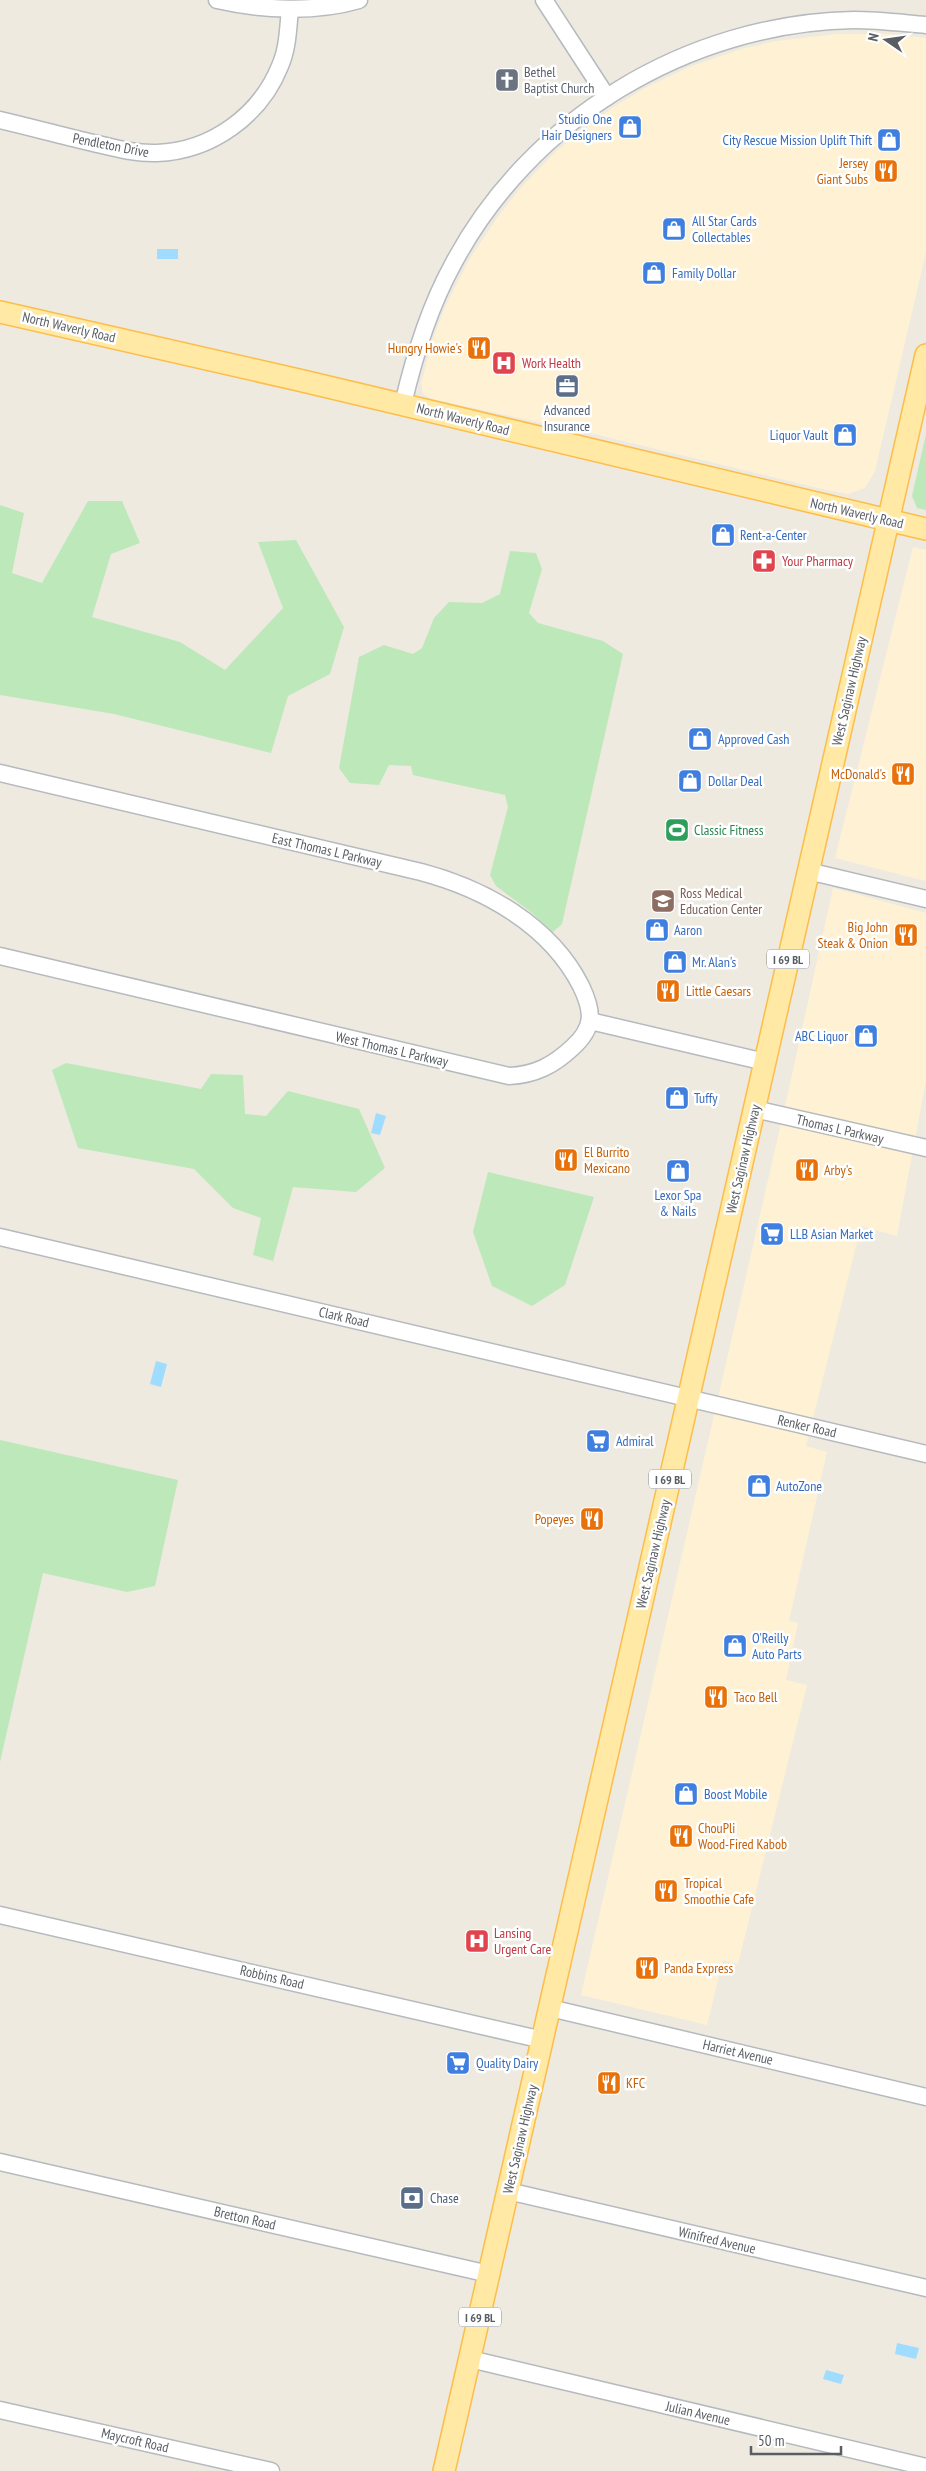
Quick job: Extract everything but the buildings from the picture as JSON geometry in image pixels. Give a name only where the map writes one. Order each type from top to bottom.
[{"type":"main road","name":"North Waverly Road","points":[[0,312],[402,404],[926,529]]},
{"type":"main road","name":"I 69 BL","points":[[888,520],[926,356]]},
{"type":"main road","name":"West Saginaw Highway","points":[[444,2471],[888,520]]},
{"type":"street","points":[[217,0],[266,9],[290,9],[359,0]]},
{"type":"street","points":[[544,0],[607,97]]},
{"type":"street","name":"Pendleton Drive","points":[[0,120],[124,150],[156,153],[188,150],[218,137],[246,117],[266,92],[281,65],[288,39],[290,9]]},
{"type":"street","points":[[402,404],[416,354],[433,305],[451,268],[473,230],[505,187],[533,156],[567,126],[607,97],[651,71],[680,58],[721,42],[765,31],[807,24],[855,20],[926,25]]},
{"type":"street","name":"East Thomas L Parkway","points":[[0,774],[421,872],[468,888],[528,922],[554,946],[575,975],[590,1003],[590,1020]]},
{"type":"street","points":[[808,871],[926,900]]},
{"type":"street","name":"West Thomas L Parkway","points":[[0,956],[508,1076],[532,1074],[551,1064],[582,1037],[590,1020]]},
{"type":"street","points":[[590,1020],[765,1062]]},
{"type":"street","name":"Thomas L Parkway","points":[[754,1109],[926,1148]]},
{"type":"street","name":"Clark Road","points":[[0,1238],[689,1397]]},
{"type":"street","name":"Renker Road","points":[[689,1397],[926,1454]]},
{"type":"street","name":"Robbins Road","points":[[0,1915],[543,2040]]},
{"type":"street","name":"Harriet Avenue","points":[[550,2008],[926,2097]]},
{"type":"street","name":"Bretton Road","points":[[0,2162],[489,2274]]},
{"type":"street","name":"Winifred Avenue","points":[[508,2191],[926,2288]]},
{"type":"street","name":"Julian Avenue","points":[[470,2359],[926,2467]]},
{"type":"street","name":"Maycroft Road","points":[[0,2410],[271,2471]]},
{"type":"shaded area","points":[[837,34],[888,34],[926,38],[926,252],[875,471],[865,488],[848,494],[831,491],[594,434],[432,399],[423,394],[421,383],[434,336],[446,305],[469,260],[518,191],[555,152],[612,108],[645,88],[689,67],[741,49],[777,41]]},
{"type":"shaded area","points":[[913,547],[926,550],[926,881],[835,858]]},
{"type":"shaded area","points":[[833,888],[926,913],[926,1080],[897,1236],[861,1226],[806,1446],[827,1452],[789,1621],[798,1623],[786,1680],[807,1685],[738,1964],[723,1960],[707,2025],[581,1995],[788,1093]]},
{"type":"green space","points":[[926,434],[926,510],[917,508],[912,496]]},
{"type":"green space","points":[[88,501],[122,501],[140,543],[111,554],[92,617],[180,642],[225,670],[283,608],[258,542],[296,540],[344,627],[330,674],[288,696],[271,753],[114,714],[0,695],[0,505],[24,513],[12,573],[42,583]]},
{"type":"green space","points":[[510,551],[536,553],[542,569],[529,613],[538,623],[603,641],[623,654],[562,924],[553,932],[531,912],[496,886],[490,875],[508,807],[505,795],[413,775],[411,766],[389,765],[379,785],[350,783],[339,768],[359,657],[384,645],[413,654],[422,648],[434,618],[449,602],[482,603],[500,594]]},
{"type":"green space","points":[[66,1063],[201,1089],[211,1074],[243,1075],[245,1114],[266,1116],[288,1091],[359,1109],[385,1168],[356,1192],[293,1187],[273,1261],[253,1255],[261,1218],[233,1208],[194,1169],[78,1148],[52,1070]]},
{"type":"green space","points":[[488,1172],[594,1197],[565,1285],[532,1306],[492,1286],[473,1232]]},
{"type":"green space","points":[[0,1440],[178,1480],[155,1586],[127,1592],[43,1573],[0,1762]]},
{"type":"water","points":[[157,249],[178,249],[178,259],[157,259]]},
{"type":"water","points":[[376,1113],[386,1116],[380,1135],[371,1133]]},
{"type":"water","points":[[156,1361],[167,1364],[161,1387],[150,1384]]},
{"type":"water","points":[[897,2343],[919,2348],[916,2359],[895,2354]]},
{"type":"water","points":[[826,2370],[844,2375],[841,2384],[823,2379]]},
{"type":"place","name":"Bethel Baptist Church","points":[[507,80]]},
{"type":"place","name":"Studio One Hair Designers","points":[[630,127]]},
{"type":"place","name":"City Rescue Mission Uplift Thift","points":[[889,140]]},
{"type":"place","name":"Jersey Giant Subs","points":[[886,171]]},
{"type":"place","name":"All Star Cards Collectables","points":[[674,229]]},
{"type":"place","name":"Family Dollar","points":[[654,273]]},
{"type":"place","name":"Hungry Howie's","points":[[479,348]]},
{"type":"place","name":"Work Health","points":[[504,363]]},
{"type":"place","name":"Advanced Insurance","points":[[567,386]]},
{"type":"place","name":"Liquor Vault","points":[[845,435]]},
{"type":"place","name":"Rent-a-Center","points":[[723,535]]},
{"type":"place","name":"Your Pharmacy","points":[[764,561]]},
{"type":"place","name":"Approved Cash","points":[[700,739]]},
{"type":"place","name":"McDonald's","points":[[903,774]]},
{"type":"place","name":"Dollar Deal","points":[[690,781]]},
{"type":"place","name":"Classic Fitness","points":[[677,830]]},
{"type":"place","name":"Ross Medical Education Center","points":[[663,901]]},
{"type":"place","name":"Aaron","points":[[657,930]]},
{"type":"place","name":"Big John Steak & Onion","points":[[906,935]]},
{"type":"place","name":"Mr. Alan's","points":[[675,962]]},
{"type":"place","name":"Little Caesars","points":[[668,991]]},
{"type":"place","name":"ABC Liquor","points":[[866,1036]]},
{"type":"place","name":"Tuffy","points":[[677,1098]]},
{"type":"place","name":"El Burrito Mexicano","points":[[566,1160]]},
{"type":"place","name":"Arby's","points":[[807,1170]]},
{"type":"place","name":"Lexor Spa & Nails","points":[[678,1171]]},
{"type":"place","name":"LLB Asian Market","points":[[772,1234]]},
{"type":"place","name":"Admiral","points":[[598,1441]]},
{"type":"place","name":"AutoZone","points":[[759,1486]]},
{"type":"place","name":"Popeyes","points":[[592,1519]]},
{"type":"place","name":"O'Reilly Auto Parts","points":[[735,1646]]},
{"type":"place","name":"Taco Bell","points":[[716,1697]]},
{"type":"place","name":"Boost Mobile","points":[[686,1794]]},
{"type":"place","name":"ChouPli Wood-Fired Kabob","points":[[681,1836]]},
{"type":"place","name":"Tropical Smoothie Cafe","points":[[666,1891]]},
{"type":"place","name":"Lansing Urgent Care","points":[[477,1941]]},
{"type":"place","name":"Panda Express","points":[[647,1968]]},
{"type":"place","name":"Quality Dairy","points":[[458,2063]]},
{"type":"place","name":"KFC","points":[[609,2083]]},
{"type":"place","name":"Chase","points":[[412,2198]]}]
